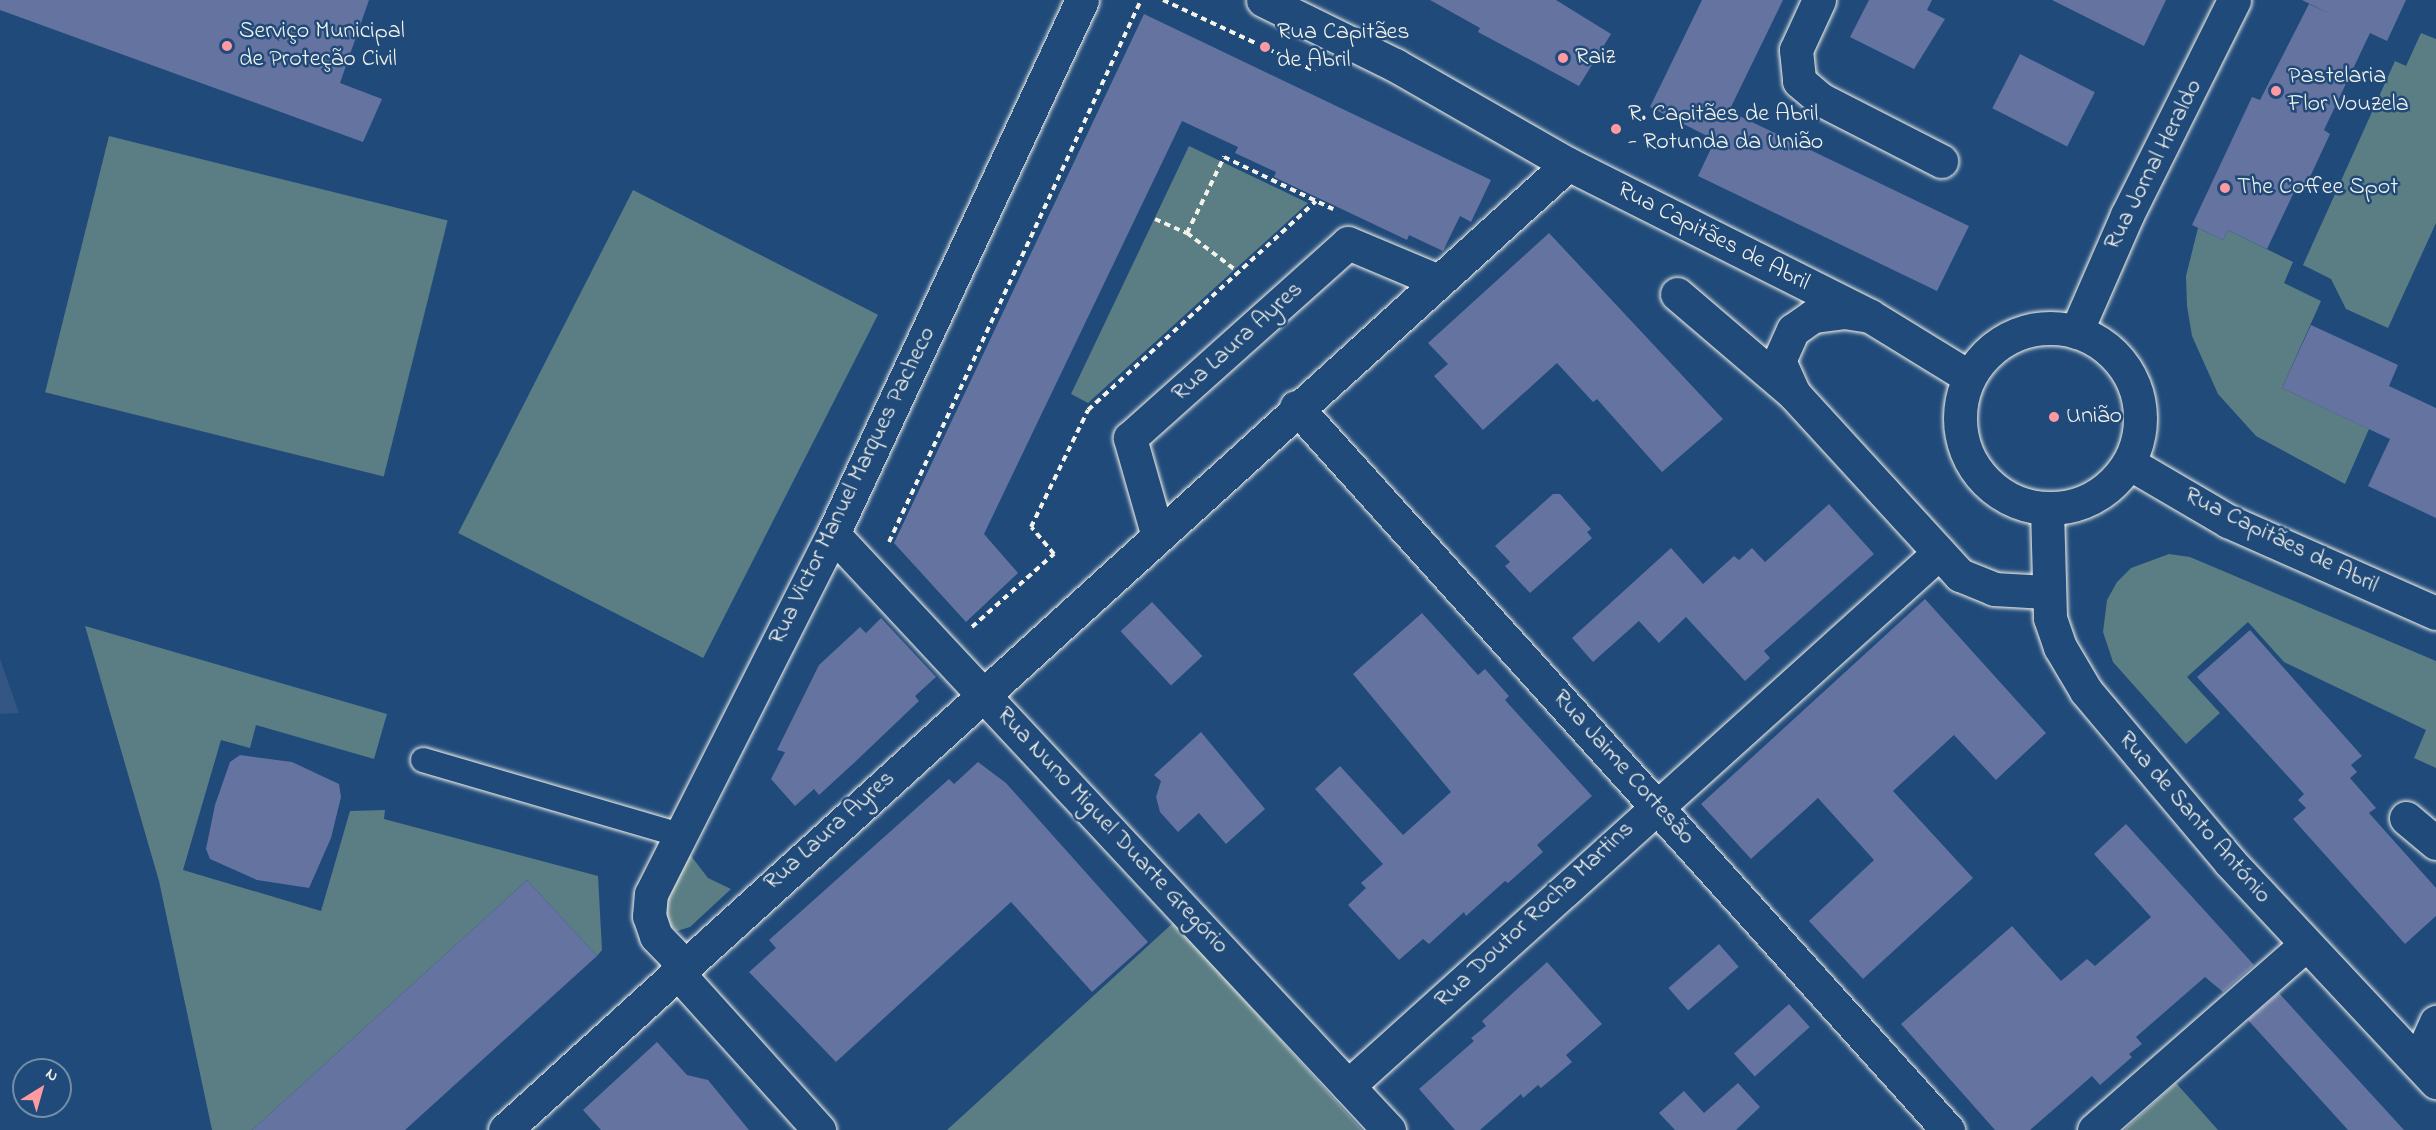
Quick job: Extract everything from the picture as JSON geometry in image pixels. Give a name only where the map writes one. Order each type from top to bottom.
[{"type":"street","name":"Rua Victor Manuel Marques Pacheco","points":[[819,1130],[679,968],[656,936],[649,916],[651,894],[833,534],[1082,0]]},
{"type":"street","name":"Rua Capitães de Abril","points":[[1263,0],[1395,65],[1568,164],[1870,316],[1969,377]]},
{"type":"street","points":[[1819,0],[1796,50],[1799,81],[1822,100],[1941,160]]},
{"type":"street","name":"Rua Jornal Heraldo","points":[[2076,332],[2127,215],[2234,0]]},
{"type":"street","name":"Rua Laura Ayres","points":[[505,1130],[679,968],[1157,533],[1436,280],[1568,164]]},
{"type":"street","name":"Rua Laura Ayres","points":[[1157,533],[1130,438],[1348,243],[1436,280]]},
{"type":"street","points":[[1677,294],[1794,394],[1939,553],[1979,586],[2046,592]]},
{"type":"street","points":[[1794,394],[1779,361],[1793,330],[1813,316],[1844,312],[1870,316]]},
{"type":"street","points":[[2051,328],[2076,332],[2115,356],[2129,374],[2140,418],[2129,463],[2095,497],[2048,509],[2022,504],[1979,475],[1960,428],[1960,402],[1969,377],[1983,357],[2011,338],[2051,328]]},
{"type":"street","name":"Rua Jaime Cortesão","points":[[1296,407],[1948,1130]]},
{"type":"street","name":"Rua Capitães de Abril","points":[[2129,463],[2228,520],[2436,613]]},
{"type":"street","name":"Rua de Santo António","points":[[2048,509],[2046,592],[2060,647],[2086,691],[2305,945],[2427,1072]]},
{"type":"street","name":"Rua Nuno Miguel Duarte Gregório","points":[[833,534],[984,691],[1389,1130]]},
{"type":"street","name":"Rua Doutor Rocha Martins","points":[[1348,1086],[1655,804],[1939,553]]},
{"type":"street","points":[[2406,818],[2436,843]]},
{"type":"street","points":[[2094,1130],[2305,945]]},
{"type":"street","points":[[2427,1072],[2436,1022]]},
{"type":"lane","points":[[423,760],[680,835]]},
{"type":"path","points":[[897,551],[889,542],[1141,0]]},
{"type":"path","points":[[1163,0],[1325,75]]},
{"type":"path","points":[[1187,233],[1224,157],[1345,214]]},
{"type":"path","points":[[968,630],[1054,554],[1031,527],[1088,410],[1316,201]]},
{"type":"path","points":[[1155,219],[1187,233],[1238,273]]},
{"type":"shaded area","points":[[0,659],[19,713],[0,714]]},
{"type":"green space","points":[[2421,33],[2436,39],[2436,223],[2388,328],[2346,309],[2331,279],[2303,265],[2395,61],[2406,66]]},
{"type":"green space","points":[[109,136],[448,220],[384,477],[45,392]]},
{"type":"green space","points":[[1189,146],[1308,203],[1088,403],[1071,394]]},
{"type":"green space","points":[[633,190],[878,315],[703,658],[458,533]]},
{"type":"green space","points":[[2198,228],[2223,240],[2228,230],[2293,262],[2284,283],[2321,301],[2282,388],[2369,429],[2345,484],[2256,436],[2218,394],[2192,336],[2187,306],[2186,276]]},
{"type":"green space","points":[[2169,554],[2190,557],[2436,661],[2436,768],[2414,758],[2426,730],[2284,662],[2248,622],[2187,677],[2220,713],[2186,744],[2113,662],[2103,632],[2107,600],[2117,582],[2131,568]]},
{"type":"green space","points":[[85,626],[387,714],[374,759],[256,725],[250,748],[221,740],[183,870],[321,911],[350,811],[385,810],[384,819],[598,876],[602,950],[597,956],[527,880],[252,1130],[212,1130],[159,881]]},
{"type":"green space","points":[[688,852],[708,878],[731,889],[690,927],[677,931],[667,923],[666,894]]},
{"type":"green space","points":[[1174,922],[1362,1130],[947,1130]]},
{"type":"green space","points":[[2176,1083],[2218,1130],[2124,1130]]},
{"type":"building","name":"Serviço Municipal de Proteção Civil","points":[[0,0],[369,0],[340,83],[382,99],[363,142],[0,10]]},
{"type":"building","points":[[1430,0],[1556,0],[1611,34],[1579,86],[1478,32],[1480,28]]},
{"type":"building","points":[[1702,0],[1783,0],[1729,111],[1969,226],[1937,291],[1698,176],[1715,140],[1650,107]]},
{"type":"building","points":[[1869,0],[1932,0],[1927,10],[1945,19],[1914,69],[1850,37]]},
{"type":"building","points":[[2052,0],[2166,0],[2144,46]]},
{"type":"building","points":[[2302,0],[2406,0],[2387,41],[2370,33],[2324,130],[2330,134],[2302,194],[2295,190],[2267,249],[2228,230],[2223,240],[2192,225],[2252,97],[2260,100],[2309,4],[2330,14]]},
{"type":"building","points":[[1144,14],[1491,180],[1471,222],[1460,216],[1443,251],[1409,235],[1407,240],[1274,177],[1276,172],[1235,153],[1238,147],[1182,121],[984,534],[1018,573],[966,622],[894,543]]},
{"type":"building","points":[[2020,54],[2095,92],[2067,146],[1992,108]]},
{"type":"building","points":[[1549,233],[1723,419],[1662,472],[1597,399],[1593,402],[1557,363],[1483,430],[1434,376],[1448,364],[1428,343]]},
{"type":"building","points":[[2311,325],[2398,365],[2389,386],[2436,408],[2436,518],[2368,486],[2390,439],[2282,388]]},
{"type":"building","points":[[1553,494],[1560,494],[1591,529],[1587,532],[1592,538],[1530,593],[1505,566],[1510,562],[1495,546]]},
{"type":"building","points":[[1829,504],[1874,554],[1764,651],[1770,658],[1745,681],[1686,617],[1659,643],[1639,621],[1593,662],[1572,638],[1671,548],[1703,584],[1734,556],[1739,560],[1752,548],[1765,562]]},
{"type":"building","points":[[1925,599],[2046,733],[1996,780],[1954,735],[1893,791],[1973,878],[1863,979],[1809,921],[1874,860],[1818,798],[1751,859],[1701,804]]},
{"type":"building","points":[[1152,602],[1202,656],[1171,685],[1121,631]]},
{"type":"building","points":[[1422,613],[1478,675],[1485,669],[1509,696],[1505,700],[1592,796],[1537,845],[1543,852],[1508,883],[1505,881],[1466,916],[1464,912],[1429,944],[1423,939],[1399,960],[1348,905],[1366,888],[1361,883],[1383,864],[1315,789],[1340,766],[1403,835],[1451,792],[1353,674]]},
{"type":"building","points":[[881,618],[936,677],[915,696],[919,701],[819,795],[814,789],[795,806],[771,779],[785,752],[777,750],[819,665],[860,627],[866,633]]},
{"type":"building","points":[[2250,630],[2362,756],[2351,765],[2357,772],[2350,778],[2376,808],[2369,813],[2436,888],[2436,916],[2405,944],[2293,819],[2306,808],[2298,800],[2304,794],[2197,677]]},
{"type":"building","points":[[1201,732],[1265,809],[1226,844],[1199,813],[1178,832],[1160,812],[1156,797],[1161,781],[1154,775]]},
{"type":"building","points":[[240,755],[292,762],[339,784],[341,797],[331,838],[309,888],[257,880],[210,859],[206,849],[215,805],[230,762]]},
{"type":"building","points":[[978,762],[1006,783],[1148,942],[1092,992],[1011,902],[836,1062],[749,972],[776,948],[769,940],[949,779],[954,784]]},
{"type":"building","points":[[2126,824],[2254,965],[2223,992],[2205,977],[2136,1037],[2142,1044],[2129,1054],[2132,1057],[2100,1085],[2092,1076],[2030,1130],[1995,1130],[1901,1024],[2012,926],[2061,981],[2087,959],[2095,966],[2151,917],[2094,854]]},
{"type":"building","points":[[527,880],[597,956],[405,1130],[252,1130]]},
{"type":"building","points":[[1719,944],[1739,967],[1688,1011],[1668,988]]},
{"type":"building","points":[[1547,962],[1602,1024],[1566,1055],[1572,1062],[1541,1088],[1538,1085],[1523,1098],[1521,1094],[1480,1130],[1455,1130],[1419,1089],[1474,1041],[1471,1038],[1486,1026],[1482,1021]]},
{"type":"building","points":[[2279,993],[2404,1130],[2348,1130],[2248,1020]]},
{"type":"building","points":[[1789,1004],[1810,1027],[1755,1077],[1734,1054]]},
{"type":"building","points":[[657,1042],[687,1075],[708,1080],[749,1130],[601,1130],[583,1110]]},
{"type":"building","points":[[1738,1083],[1760,1107],[1736,1130],[1675,1130],[1659,1113],[1684,1091],[1704,1113]]},
{"type":"place","name":"Serviço Municipal de Proteção Civil","points":[[227,46]]},
{"type":"place","name":"Rua Capitães de Abril","points":[[1265,47]]},
{"type":"place","name":"Raiz","points":[[1563,58]]},
{"type":"place","name":"Pastelaria Flor Vouzela","points":[[2276,91]]},
{"type":"place","name":"R. Capitães de Abril - Rotunda da União","points":[[1616,129]]},
{"type":"place","name":"The Coffee Spot","points":[[2225,188]]},
{"type":"place","name":"União","points":[[2054,417]]}]
